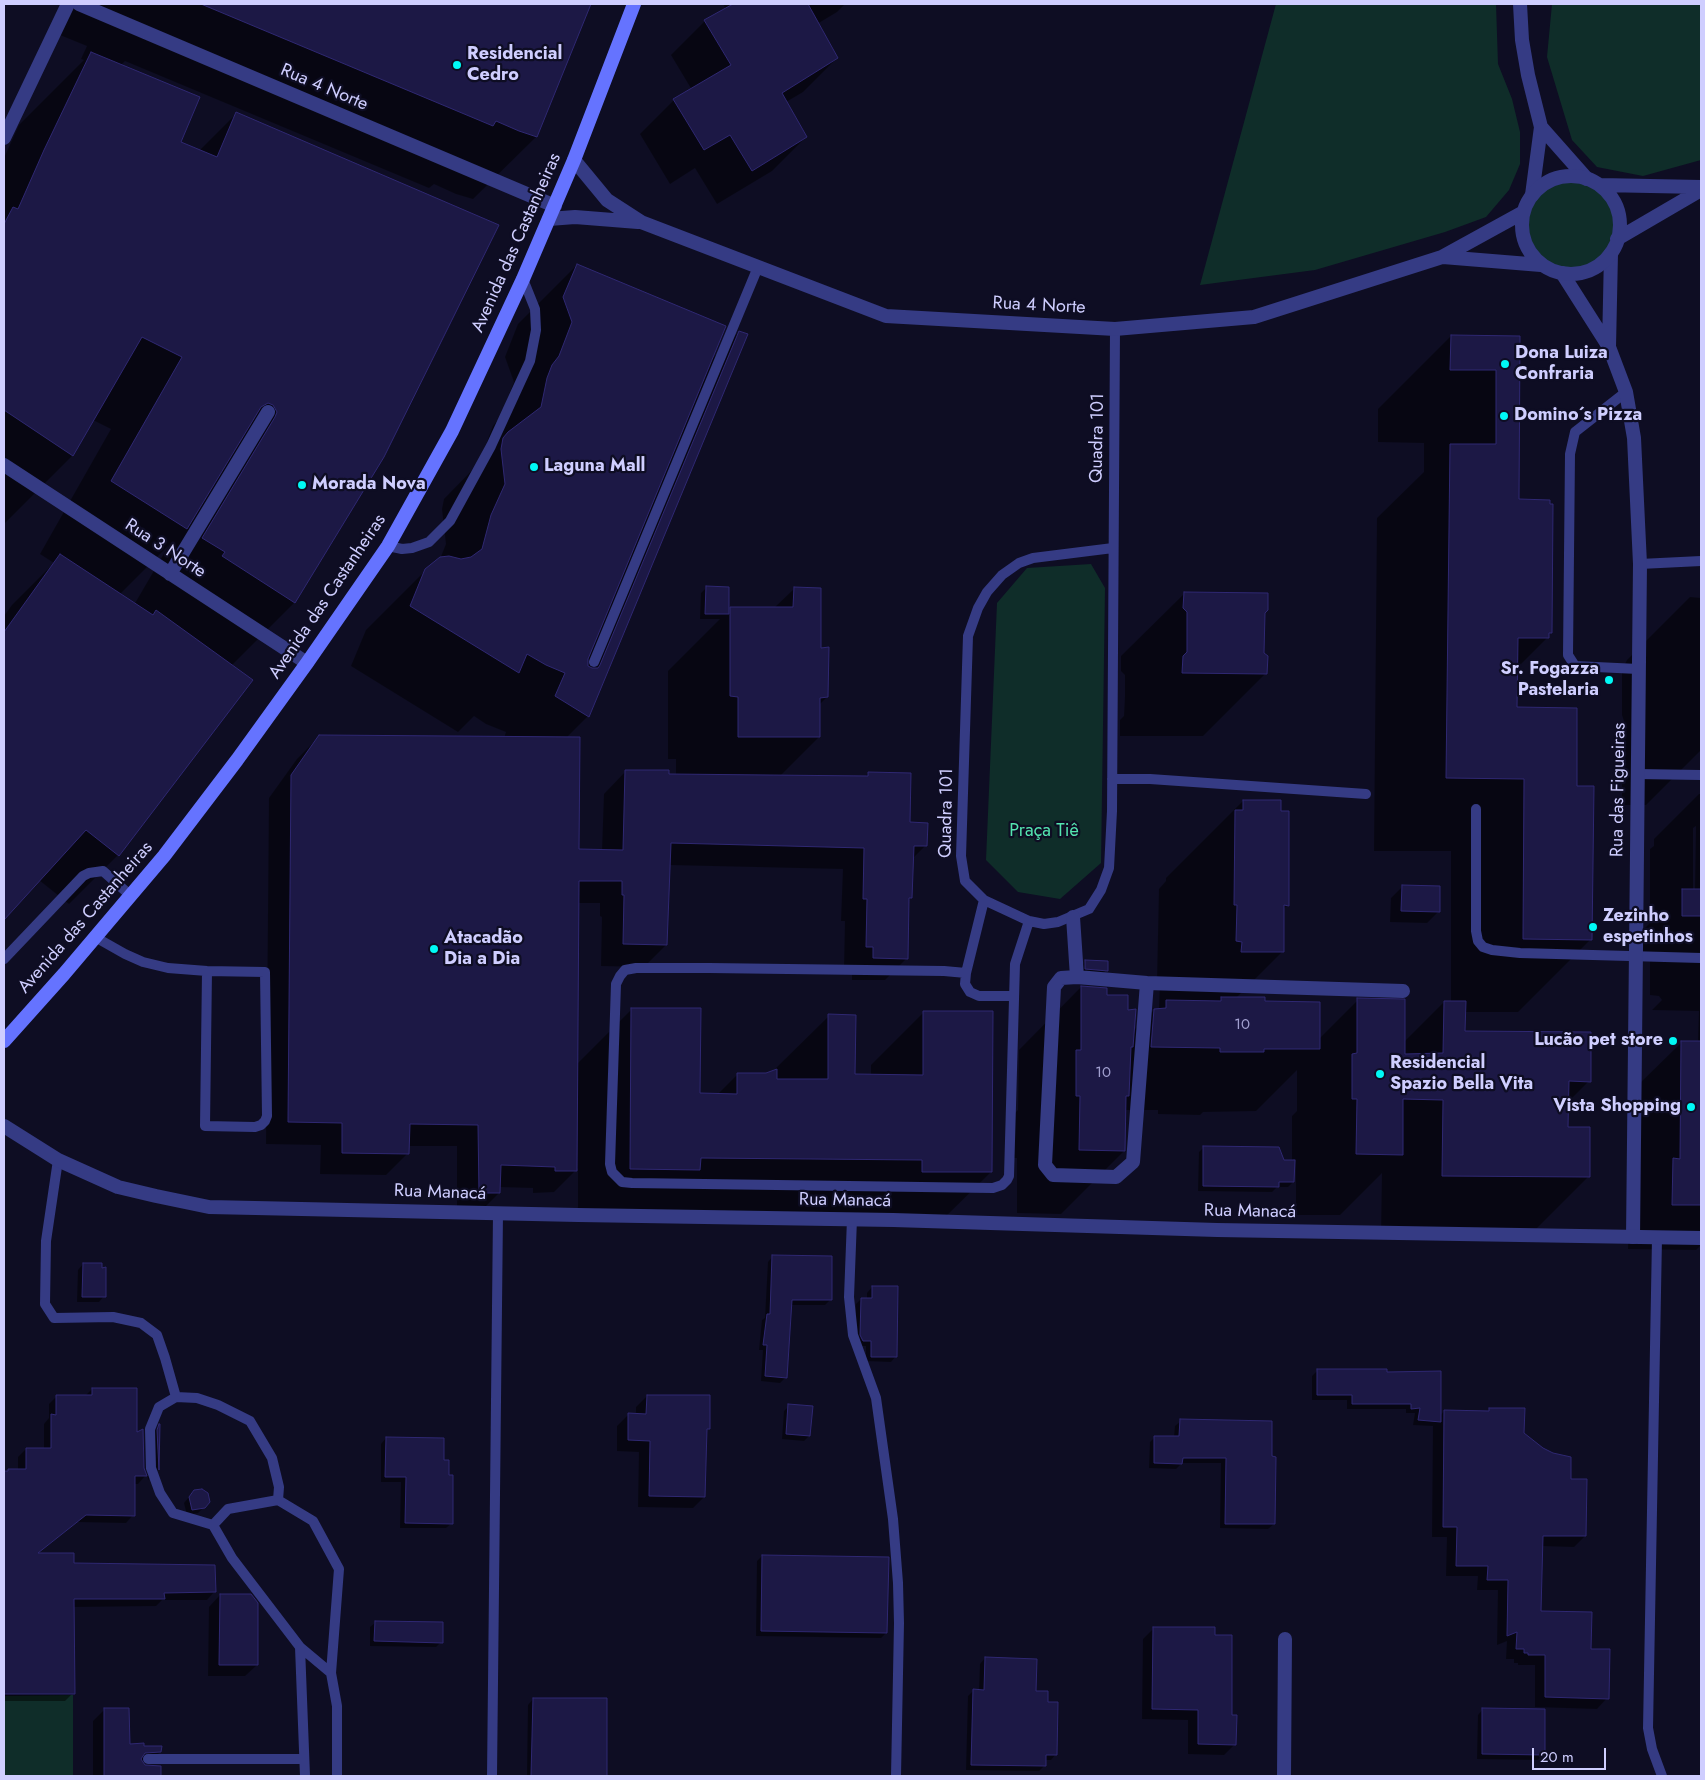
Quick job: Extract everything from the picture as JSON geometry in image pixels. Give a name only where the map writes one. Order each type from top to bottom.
[{"type":"main road","name":"Avenida das Castanheiras","points":[[4,1041],[164,856],[226,775],[307,663],[388,546],[452,431],[523,279],[574,160],[634,4]]},
{"type":"street","points":[[4,138],[68,4]]},
{"type":"street","name":"Rua 4 Norte","points":[[79,4],[555,206]]},
{"type":"street","points":[[1520,4],[1522,40],[1541,127],[1532,195]]},
{"type":"street","points":[[1541,127],[1587,179]]},
{"type":"street","name":"Rua 4 Norte","points":[[574,160],[607,200],[641,222],[886,316],[1115,329],[1254,317],[1442,257],[1522,213]]},
{"type":"street","points":[[1572,176],[1587,179],[1600,185],[1610,196],[1617,209],[1620,224],[1617,239],[1611,253],[1601,264],[1587,271],[1571,274],[1556,272],[1542,265],[1530,253],[1524,238],[1522,213],[1532,195],[1544,184],[1558,178],[1572,176]]},
{"type":"street","points":[[1600,185],[1701,188]]},
{"type":"street","points":[[1617,239],[1701,188]]},
{"type":"street","name":"Rua 4 Norte","points":[[549,219],[575,217],[641,222]]},
{"type":"street","name":"Rua das Figueiras","points":[[1609,347],[1611,253]]},
{"type":"street","name":"Rua 4 Norte","points":[[1442,257],[1542,265]]},
{"type":"street","name":"Rua das Figueiras","points":[[1562,273],[1609,347],[1626,392],[1634,438],[1640,564],[1633,1237]]},
{"type":"street","points":[[170,574],[268,412]]},
{"type":"street","name":"Rua 3 Norte","points":[[4,465],[307,663]]},
{"type":"street","points":[[1073,917],[1077,977]]},
{"type":"street","points":[[1147,982],[1133,1162],[1116,1177],[1053,1175],[1045,1165],[1054,987],[1061,978],[1077,977],[1147,982],[1403,991]]},
{"type":"street","name":"Rua Manacá","points":[[4,1125],[58,1160],[118,1186],[209,1207],[852,1219],[1218,1230],[1701,1238]]},
{"type":"street","points":[[1284,1776],[1285,1639]]},
{"type":"lane","points":[[594,662],[758,267]]},
{"type":"lane","points":[[388,546],[402,549],[412,548],[429,542],[450,521],[491,446],[530,361],[536,330],[535,309],[523,279]]},
{"type":"lane","name":"Quadra 101","points":[[1112,548],[1033,558],[1019,563],[1002,575],[987,592],[978,608],[968,636],[960,856],[965,881],[984,900],[1029,921],[1044,924],[1058,922],[1089,909],[1101,890],[1109,868],[1112,778],[1112,548],[1115,329]]},
{"type":"lane","points":[[1626,392],[1575,432],[1570,454],[1568,656],[1575,666],[1638,669]]},
{"type":"lane","points":[[1640,564],[1701,561]]},
{"type":"lane","points":[[1638,774],[1701,775]]},
{"type":"lane","points":[[1112,778],[1366,794]]},
{"type":"lane","points":[[1476,809],[1476,931],[1478,941],[1483,947],[1492,950],[1520,953],[1701,958]]},
{"type":"lane","points":[[4,959],[83,876],[89,873],[103,871],[131,896]]},
{"type":"lane","points":[[984,900],[965,984],[970,992],[979,996],[1014,996]]},
{"type":"lane","points":[[966,973],[944,971],[700,968],[636,968],[625,970],[616,984],[610,1164],[612,1172],[622,1182],[632,1183],[998,1187],[1005,1183],[1009,1176],[1015,964],[1029,921]]},
{"type":"lane","points":[[95,937],[143,962],[168,968],[207,972],[265,972],[267,1116],[261,1125],[255,1127],[205,1126],[207,972]]},
{"type":"lane","points":[[58,1160],[46,1241],[45,1304],[54,1318],[113,1317],[141,1322],[157,1335],[176,1397]]},
{"type":"lane","points":[[492,1776],[498,1213]]},
{"type":"lane","points":[[852,1219],[849,1297],[853,1335],[876,1398],[894,1519],[899,1623],[896,1776]]},
{"type":"lane","points":[[1657,1238],[1648,1728],[1652,1749],[1662,1776]]},
{"type":"lane","points":[[278,1500],[279,1487],[272,1458],[250,1421],[218,1404],[196,1398],[176,1397],[159,1407],[150,1429],[151,1468],[160,1493],[173,1513],[213,1525],[232,1558],[300,1647],[331,1674]]},
{"type":"lane","points":[[213,1525],[228,1509],[278,1500],[313,1521],[340,1569],[331,1674],[337,1706],[337,1776]]},
{"type":"lane","points":[[300,1647],[305,1776]]},
{"type":"lane","points":[[148,1760],[304,1759]]},
{"type":"green space","points":[[1276,4],[1496,4],[1498,64],[1512,99],[1520,132],[1520,164],[1509,190],[1486,217],[1445,232],[1315,270],[1200,285]]},
{"type":"green space","points":[[1552,4],[1701,4],[1701,160],[1643,176],[1597,167],[1572,140],[1547,57]]},
{"type":"green space","points":[[1571,176],[1590,180],[1605,191],[1616,206],[1620,225],[1616,244],[1605,259],[1590,270],[1571,274],[1552,270],[1537,259],[1526,244],[1522,225],[1526,206],[1537,191],[1552,180]]},
{"type":"green space","name":"Praça Tiê","points":[[1091,564],[1105,588],[1101,863],[1060,899],[1018,892],[986,860],[997,603],[1027,568]]},
{"type":"green space","points":[[73,1695],[73,1776],[4,1776],[4,1696]]},
{"type":"building","name":"Residencial Cedro","points":[[201,4],[591,4],[537,137],[496,121],[493,126]]},
{"type":"building","points":[[733,4],[808,4],[838,58],[782,93],[807,137],[752,171],[730,135],[704,150],[673,99],[731,65],[704,20]]},
{"type":"building","points":[[91,52],[200,97],[181,142],[217,157],[236,112],[499,225],[384,457],[295,603],[222,556],[225,552],[202,538],[275,417],[277,412],[273,405],[268,403],[261,407],[187,529],[111,481],[182,357],[142,337],[73,456],[4,410],[4,224],[13,207],[18,209]]},
{"type":"building","points":[[577,264],[726,326],[588,659],[588,666],[592,668],[598,668],[600,665],[739,331],[748,334],[589,717],[555,696],[565,673],[527,654],[519,673],[410,606],[425,569],[440,557],[449,556],[461,559],[471,557],[482,549],[491,515],[505,484],[501,449],[503,438],[541,407],[547,378],[552,365],[559,356],[572,322],[563,297]]},
{"type":"building","points":[[1451,335],[1520,336],[1519,499],[1550,500],[1550,504],[1553,504],[1552,633],[1549,633],[1549,638],[1518,638],[1517,707],[1577,708],[1577,786],[1594,786],[1592,940],[1523,939],[1524,779],[1446,778],[1450,444],[1496,444],[1496,370],[1450,370]]},
{"type":"building","points":[[60,554],[153,615],[156,610],[253,680],[119,856],[86,830],[4,920],[4,632]]},
{"type":"building","points":[[706,586],[729,587],[729,614],[705,614]]},
{"type":"building","points":[[794,587],[821,588],[821,648],[829,647],[828,697],[820,698],[820,737],[738,737],[738,697],[730,696],[730,607],[793,607]]},
{"type":"building","points":[[1184,592],[1268,593],[1268,610],[1265,613],[1264,653],[1268,656],[1267,674],[1182,673],[1183,656],[1187,652],[1187,612],[1183,608]]},
{"type":"building","name":"Atacadão Dia a Dia","points":[[319,735],[580,737],[579,849],[623,850],[625,770],[669,770],[669,774],[868,776],[868,772],[911,773],[910,822],[928,823],[927,846],[914,846],[912,898],[909,898],[908,959],[873,958],[873,947],[866,947],[867,899],[863,899],[864,848],[671,843],[667,945],[623,944],[624,895],[622,895],[622,881],[579,881],[577,1171],[555,1171],[555,1167],[501,1165],[500,1193],[479,1193],[478,1125],[410,1124],[409,1154],[342,1153],[342,1123],[288,1122],[291,775]]},
{"type":"building","points":[[1243,800],[1281,800],[1281,811],[1289,811],[1289,906],[1284,905],[1284,952],[1241,952],[1242,942],[1236,941],[1237,905],[1234,905],[1235,810],[1243,810]]},
{"type":"building","points":[[1402,885],[1440,886],[1440,912],[1401,911]]},
{"type":"building","points":[[1682,889],[1701,889],[1701,916],[1682,916]]},
{"type":"building","points":[[1085,960],[1108,961],[1108,971],[1085,969]]},
{"type":"building","points":[[1081,986],[1107,988],[1107,995],[1128,995],[1128,1010],[1136,1009],[1133,1047],[1131,1047],[1129,1096],[1126,1096],[1125,1151],[1079,1150],[1080,1096],[1076,1096],[1076,1050],[1081,1050]]},
{"type":"building","points":[[1221,997],[1265,997],[1265,1001],[1320,1002],[1320,1049],[1264,1049],[1264,1052],[1220,1052],[1220,1048],[1151,1047],[1154,1009],[1166,1008],[1166,1000],[1221,1001]]},
{"type":"building","points":[[1357,998],[1405,999],[1405,1054],[1443,1053],[1444,1001],[1466,1001],[1465,1031],[1591,1032],[1591,1082],[1569,1081],[1568,1127],[1590,1127],[1590,1177],[1442,1176],[1443,1100],[1403,1099],[1403,1155],[1356,1154],[1357,1099],[1352,1099],[1352,1054],[1357,1053]]},
{"type":"building","points":[[631,1008],[701,1008],[700,1093],[737,1094],[737,1073],[766,1073],[777,1069],[777,1079],[828,1079],[828,1014],[856,1015],[855,1074],[923,1075],[923,1011],[993,1011],[992,1172],[922,1172],[922,1160],[701,1158],[700,1170],[630,1169]]},
{"type":"building","name":"Vista Shopping","points":[[1681,1041],[1701,1041],[1701,1205],[1672,1205],[1673,1158],[1680,1159]]},
{"type":"building","points":[[1203,1146],[1279,1147],[1284,1160],[1295,1160],[1294,1182],[1279,1182],[1279,1187],[1203,1186]]},
{"type":"building","points":[[772,1255],[832,1256],[832,1300],[792,1300],[787,1378],[765,1376],[767,1345],[763,1345],[767,1314],[770,1314]]},
{"type":"building","points":[[83,1263],[102,1263],[102,1268],[106,1267],[106,1297],[82,1297]]},
{"type":"building","points":[[872,1286],[898,1286],[897,1357],[871,1357],[871,1341],[863,1341],[860,1335],[861,1298],[872,1298]]},
{"type":"building","points":[[1317,1369],[1387,1369],[1387,1372],[1441,1371],[1441,1422],[1418,1420],[1420,1408],[1411,1409],[1411,1404],[1352,1404],[1352,1395],[1317,1395]]},
{"type":"building","points":[[92,1388],[137,1388],[137,1432],[143,1429],[144,1468],[147,1476],[135,1476],[135,1516],[86,1515],[38,1553],[74,1553],[74,1563],[215,1565],[216,1592],[164,1593],[165,1599],[74,1599],[75,1694],[4,1694],[4,1471],[8,1471],[8,1469],[26,1469],[26,1448],[51,1448],[51,1414],[56,1415],[56,1395],[92,1395]]},
{"type":"building","points":[[647,1395],[710,1395],[710,1429],[707,1429],[705,1497],[649,1496],[650,1441],[628,1440],[628,1413],[646,1414]]},
{"type":"building","points":[[788,1404],[813,1406],[810,1436],[786,1434]]},
{"type":"building","points":[[1489,1408],[1525,1408],[1524,1433],[1543,1448],[1553,1453],[1571,1457],[1571,1479],[1587,1479],[1586,1536],[1543,1536],[1541,1611],[1592,1612],[1591,1649],[1610,1649],[1609,1699],[1545,1697],[1545,1655],[1528,1655],[1528,1653],[1524,1653],[1524,1649],[1516,1649],[1517,1632],[1507,1636],[1508,1580],[1487,1580],[1488,1566],[1456,1566],[1457,1527],[1443,1527],[1444,1410],[1489,1411]]},
{"type":"building","points":[[1180,1419],[1272,1421],[1272,1456],[1276,1457],[1275,1524],[1225,1524],[1226,1458],[1183,1458],[1182,1464],[1154,1463],[1154,1436],[1179,1436]]},
{"type":"building","points":[[160,1424],[159,1470],[157,1430]]},
{"type":"building","points":[[386,1437],[444,1438],[444,1460],[449,1460],[449,1475],[453,1475],[453,1524],[405,1523],[406,1477],[385,1477]]},
{"type":"building","points":[[202,1489],[208,1493],[210,1502],[205,1508],[192,1510],[189,1497],[194,1490]]},
{"type":"building","points":[[762,1555],[889,1557],[887,1633],[761,1631]]},
{"type":"building","points":[[220,1594],[251,1594],[258,1603],[258,1665],[219,1665]]},
{"type":"building","points":[[375,1621],[443,1622],[443,1643],[374,1641]]},
{"type":"building","points":[[1153,1627],[1215,1627],[1215,1635],[1232,1635],[1232,1715],[1237,1715],[1236,1745],[1198,1744],[1198,1710],[1152,1709]]},
{"type":"building","points":[[985,1657],[1037,1659],[1036,1691],[1048,1691],[1048,1702],[1058,1702],[1057,1755],[1046,1755],[1046,1766],[971,1765],[973,1689],[984,1690]]},
{"type":"building","points":[[533,1698],[607,1698],[607,1776],[531,1776]]},
{"type":"building","points":[[104,1708],[129,1708],[130,1744],[144,1743],[144,1746],[162,1746],[161,1752],[145,1753],[141,1759],[145,1765],[161,1766],[161,1776],[104,1776]]},
{"type":"building","points":[[1482,1708],[1545,1709],[1545,1755],[1482,1754]]},
{"type":"place","name":"Residencial Cedro","points":[[457,65]]},
{"type":"place","name":"Dona Luiza Confraria","points":[[1505,364]]},
{"type":"place","name":"Domino´s Pizza","points":[[1504,416]]},
{"type":"place","name":"Laguna Mall","points":[[534,467]]},
{"type":"place","name":"Morada Nova","points":[[302,485]]},
{"type":"place","name":"Sr. Fogazza Pastelaria","points":[[1609,680]]},
{"type":"place","name":"Zezinho espetinhos","points":[[1593,927]]},
{"type":"place","name":"Atacadão Dia a Dia","points":[[434,949]]},
{"type":"place","name":"Lucão pet store","points":[[1673,1041]]},
{"type":"place","name":"Residencial Spazio Bella Vita","points":[[1380,1074]]},
{"type":"place","name":"Vista Shopping","points":[[1691,1107]]}]
